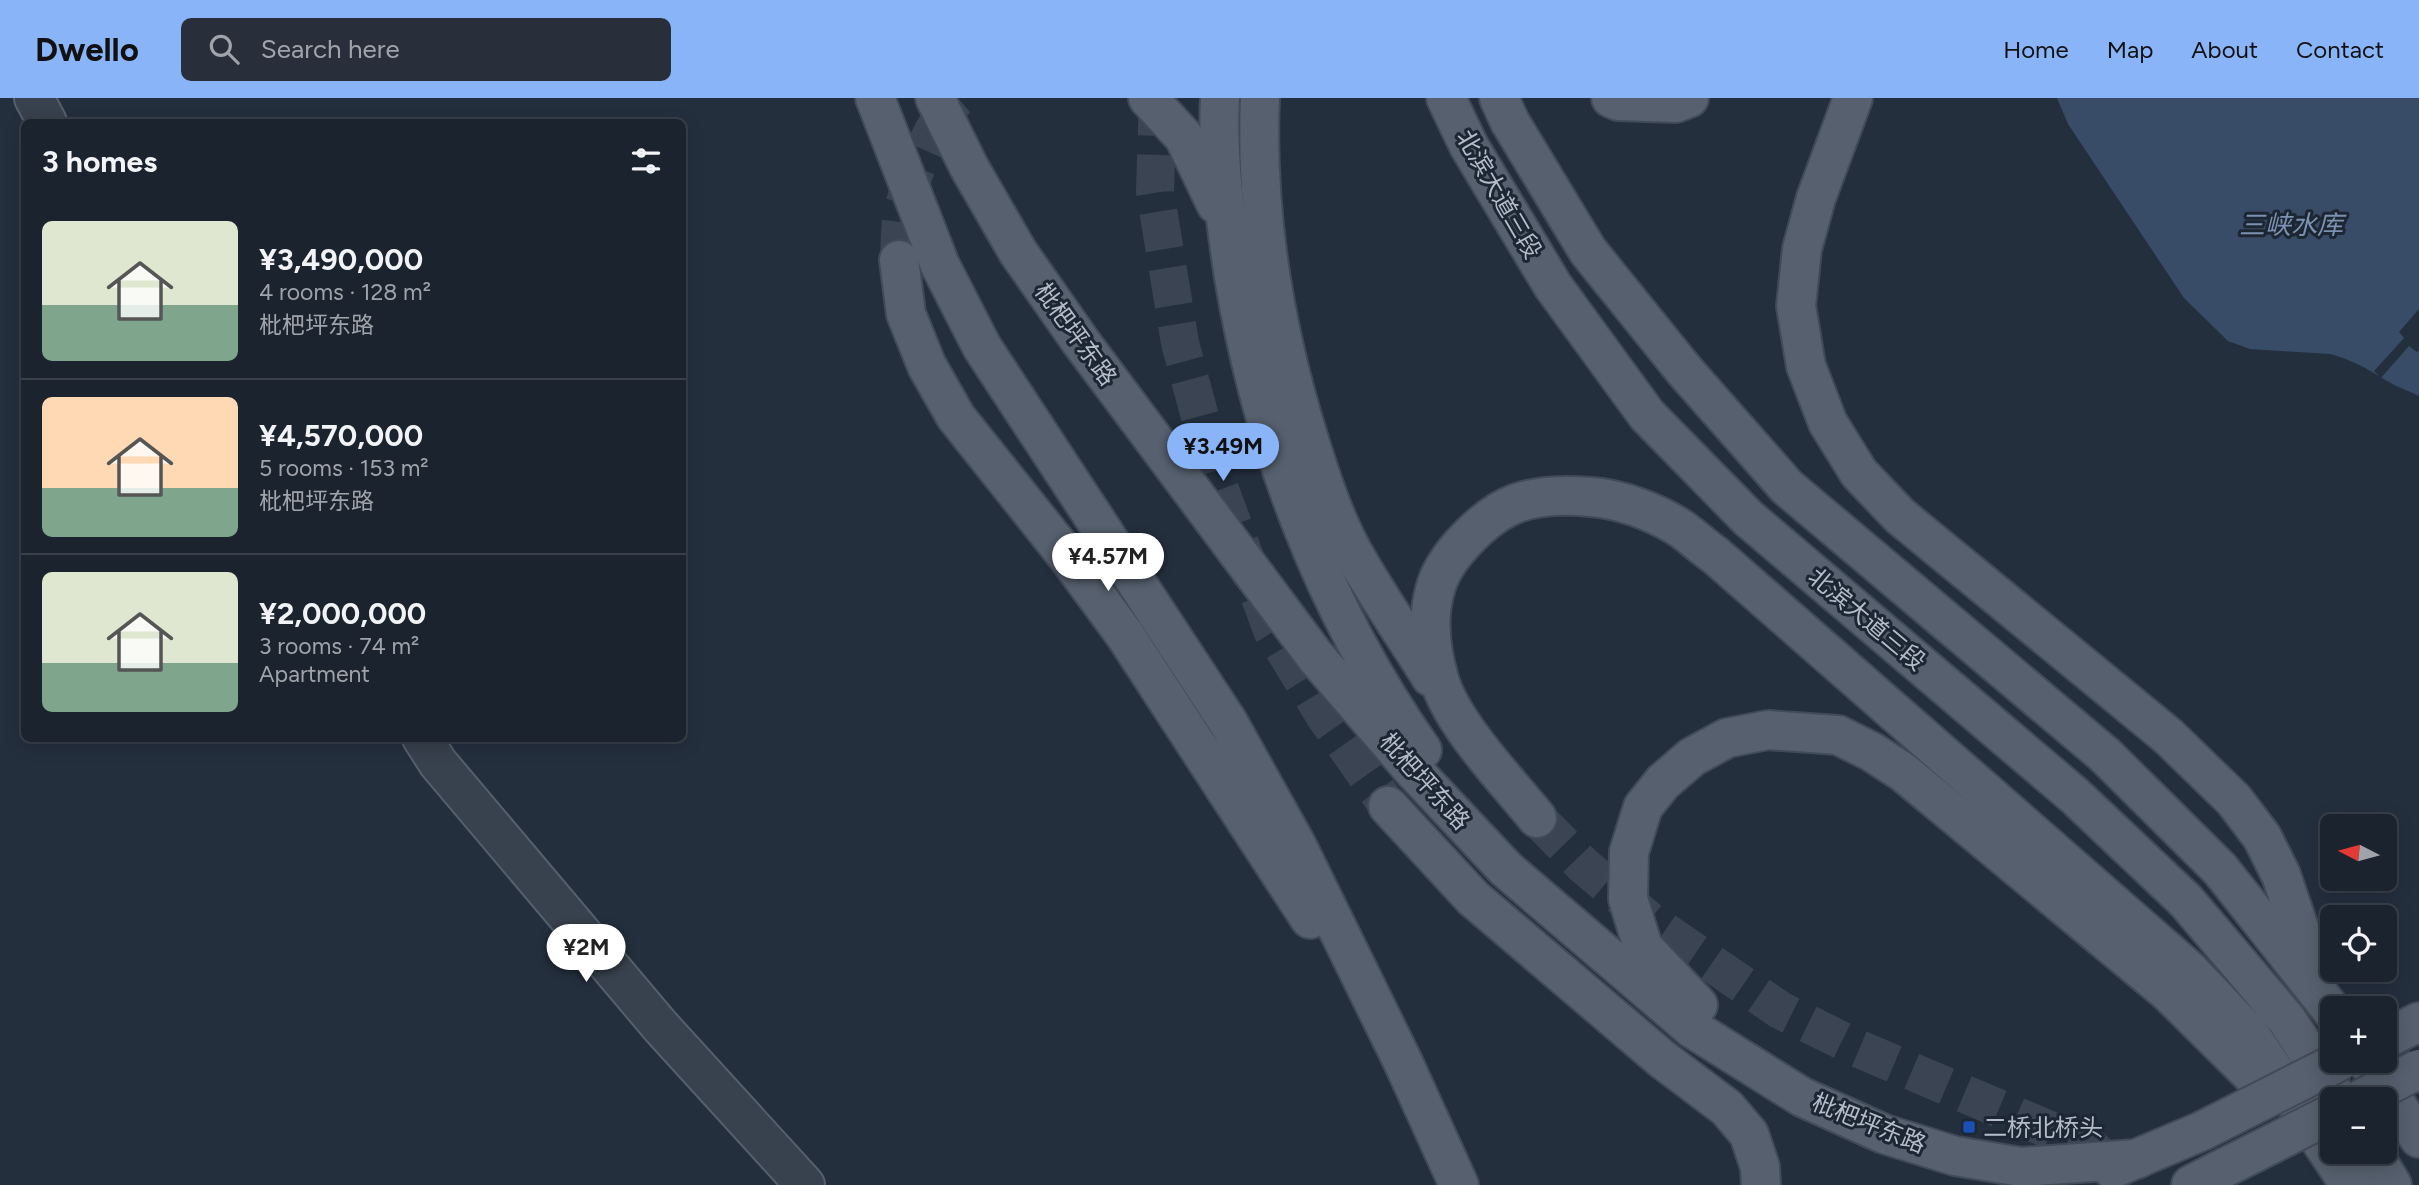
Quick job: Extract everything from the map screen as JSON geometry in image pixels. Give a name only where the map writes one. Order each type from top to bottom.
[{"type":"main road","points":[[874,98],[940,265],[982,347],[1228,722],[1297,846],[1403,1062],[1459,1185]]},
{"type":"main road","name":"枇杷坪东路","points":[[935,98],[969,167],[1018,252],[1090,353],[1315,656],[1413,770],[1506,869],[1693,1029],[1802,1097],[1884,1134],[1955,1156],[2021,1167],[2137,1159]]},
{"type":"main road","points":[[1148,98],[1184,137],[1226,225]]},
{"type":"main road","points":[[1220,98],[1218,134],[1226,225],[1241,319],[1265,422],[1293,506],[1347,624],[1405,726],[1506,869]]},
{"type":"main road","points":[[1260,98],[1258,138],[1264,227],[1277,312],[1300,410],[1326,492],[1354,555],[1463,726],[1537,818]]},
{"type":"main road","name":"北滨大道三段","points":[[1446,98],[1469,146],[1553,286],[1647,415],[1748,518],[2075,796],[2186,901],[2287,1020],[2330,1087]]},
{"type":"main road","name":"北滨大道三段","points":[[1499,98],[1510,122],[1588,251],[1684,370],[1787,487],[2105,755],[2220,869],[2322,996]]},
{"type":"main road","points":[[1611,98],[1618,101],[1676,103],[1689,98]]},
{"type":"main road","points":[[1853,98],[1816,198],[1802,249],[1796,306],[1806,366],[1828,423],[1858,473],[1900,516],[2168,736],[2234,800],[2262,837],[2281,875],[2325,996]]},
{"type":"main road","points":[[899,260],[906,314],[927,366],[956,417],[1070,560],[1125,635],[1403,1062]]},
{"type":"main road","points":[[1463,726],[1440,681],[1430,634],[1435,589],[1455,551],[1484,522],[1517,503],[1554,496],[1593,497],[1634,506],[1677,526],[1725,564],[2189,970],[2249,1033],[2354,1168]]},
{"type":"main road","points":[[1802,1097],[1685,994],[1643,947],[1628,899],[1629,852],[1643,807],[1662,782],[1692,757],[1727,738],[1768,730],[1838,736],[1872,752],[1903,772],[2168,992],[2354,1168],[2392,1185]]},
{"type":"main road","points":[[1388,806],[1473,898],[1662,1059],[1727,1108],[1749,1134],[1760,1167],[1760,1185]]},
{"type":"main road","points":[[2397,1033],[2419,1022]]},
{"type":"main road","points":[[2384,1087],[2419,1069]]},
{"type":"main road","points":[[2071,1185],[2202,1132],[2320,1071]]},
{"type":"main road","points":[[2375,1073],[2419,1138]]},
{"type":"main road","points":[[2199,1181],[2320,1120]]},
{"type":"street","points":[[34,98],[45,119]]},
{"type":"street","points":[[425,742],[439,763],[661,1027],[805,1185]]},
{"type":"water","name":"三峡水库","points":[[2057,98],[2419,98],[2419,396],[2337,356],[2250,349],[2228,341],[2184,298],[2068,124]]},
{"type":"pier","points":[[2419,309],[2419,350],[2417,352],[2409,346],[2381,378],[2374,371],[2404,338],[2399,332]]},
{"type":"tunnel","points":[[899,260],[902,216],[917,166],[931,134],[958,98]]},
{"type":"tunnel","points":[[1158,98],[1155,191],[1180,343],[1219,487],[1272,630],[1326,718],[1388,806]]},
{"type":"tunnel","points":[[1537,818],[1583,865],[1651,922],[1780,1010],[1859,1049],[2092,1148],[2130,1185]]},
{"type":"place","name":"二桥北桥头","points":[[1969,1127]]}]
